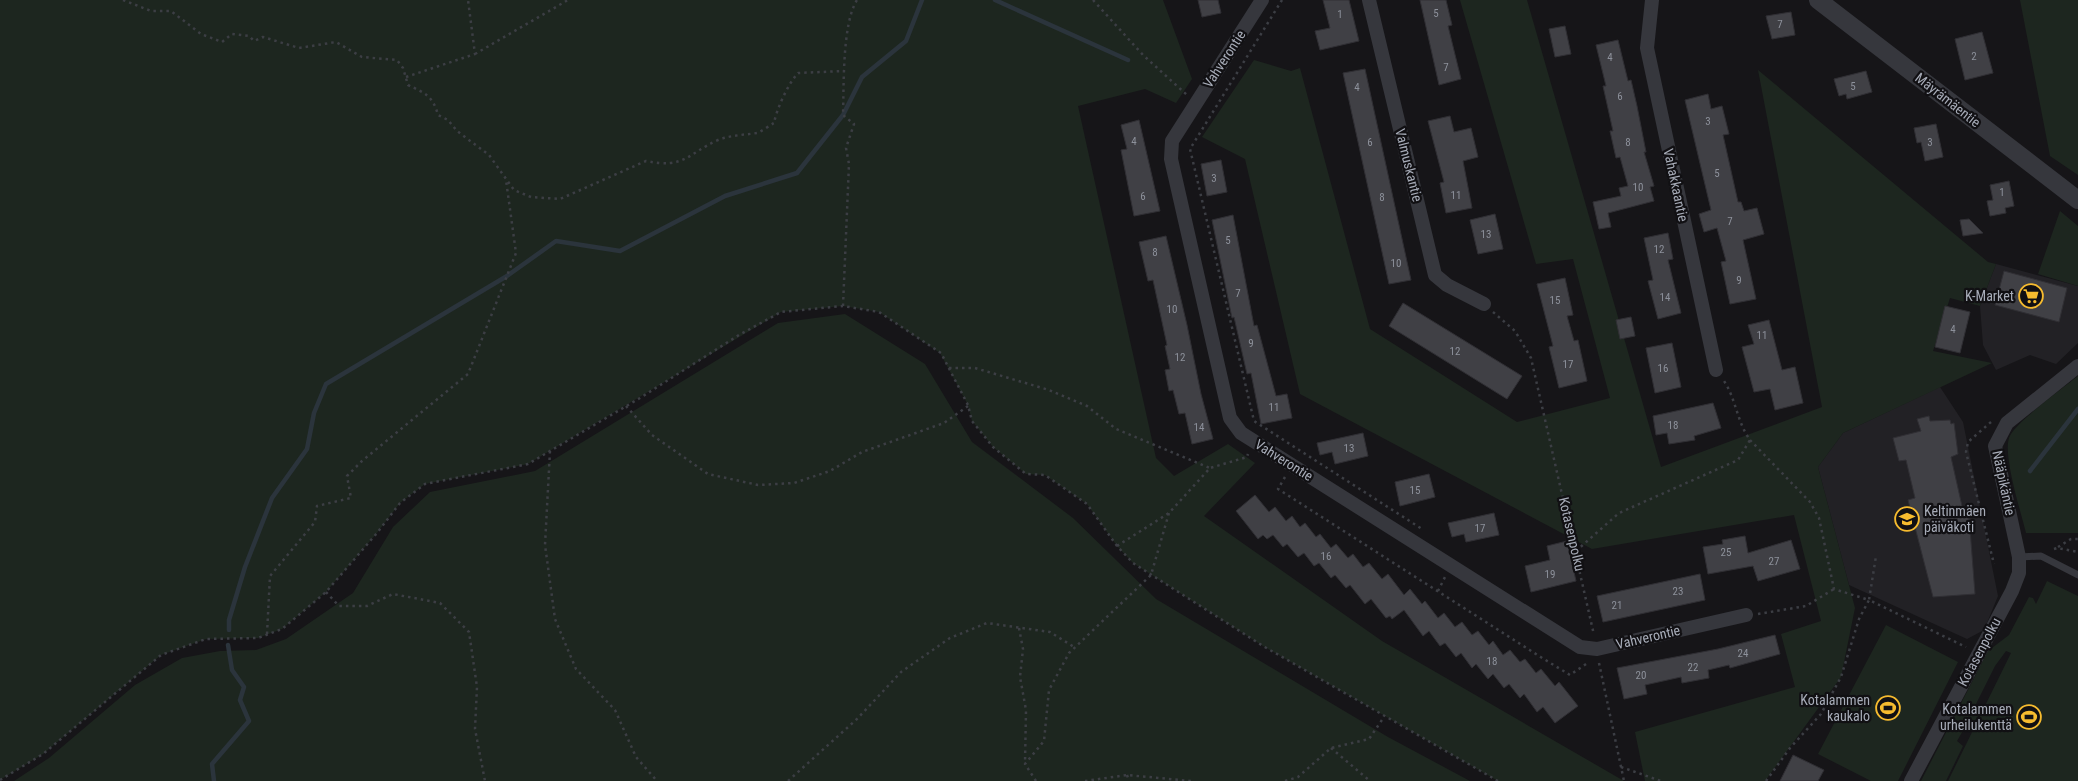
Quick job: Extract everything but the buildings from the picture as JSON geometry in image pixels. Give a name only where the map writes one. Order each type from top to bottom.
[{"type":"street","name":"Vahverontie","points":[[1262,0],[1172,141],[1171,159],[1230,418],[1235,427],[1251,439],[1580,647],[1596,648],[1746,615]]},
{"type":"street","name":"Valmuskantie","points":[[1369,0],[1436,275],[1447,285],[1484,304]]},
{"type":"street","name":"Vahakkaantie","points":[[1652,0],[1647,48],[1716,370]]},
{"type":"street","name":"Mäyrämäentie","points":[[1818,0],[2078,200]]},
{"type":"street","name":"Nääpikäntie","points":[[2018,552],[1995,446],[2007,423],[2078,366]]},
{"type":"street","name":"Kotasenpolku","points":[[1911,781],[2012,591],[2019,573],[2018,552]]},
{"type":"lane","points":[[2018,552],[2041,556],[2078,575]]},
{"type":"path","points":[[123,0],[152,12],[172,11],[201,34],[222,42],[232,34],[249,36],[254,41],[263,37],[299,48],[336,42],[362,57],[397,60],[403,68],[408,85],[423,92],[435,102],[438,115],[448,120],[457,131],[489,155],[514,190],[531,197],[560,199],[646,161],[658,164],[682,162],[719,140],[741,133],[758,132],[774,124],[776,112],[785,98],[787,86],[798,73],[844,71]]},
{"type":"path","points":[[468,0],[475,54]]},
{"type":"path","points":[[406,77],[475,54],[568,0]]},
{"type":"path","points":[[843,306],[849,164],[846,148],[854,124],[843,115],[844,71],[850,11],[857,0]]},
{"type":"path","points":[[1093,0],[1143,56],[1196,103]]},
{"type":"path","points":[[1282,0],[1190,149],[1254,421],[1428,532]]},
{"type":"path","points":[[267,635],[270,576],[315,522],[316,506],[351,498],[347,476],[362,461],[468,374],[516,253],[506,178]]},
{"type":"path","name":"Kotasenpolku","points":[[1484,304],[1516,331],[1530,358],[1576,551],[1624,781]]},
{"type":"path","points":[[0,780],[43,754],[161,655],[206,639],[258,638],[282,629],[326,592],[400,503],[425,484],[528,464],[626,406],[739,335],[781,312],[843,306],[879,312],[940,353],[968,405],[972,421],[993,446],[1026,474],[1045,475],[1087,504],[1117,546],[1133,563],[1190,597],[1263,646],[1498,781]]},
{"type":"path","points":[[948,368],[975,368],[1049,390],[1087,406],[1116,429],[1210,468]]},
{"type":"path","points":[[1716,370],[1729,389],[1743,430],[1750,440],[1810,502],[1819,518],[1834,589]]},
{"type":"path","points":[[626,406],[652,434],[708,474],[758,486],[794,483],[830,471],[862,452],[944,423],[968,405]]},
{"type":"path","points":[[1117,546],[1169,513],[1210,468],[1247,457],[1251,439]]},
{"type":"path","points":[[1576,551],[1619,513],[1738,460],[1750,440]]},
{"type":"path","points":[[550,451],[545,544],[556,619],[576,669],[615,710],[636,758],[657,781]]},
{"type":"path","points":[[1292,465],[1278,489],[1570,675],[1596,648],[1586,633]]},
{"type":"path","points":[[1025,764],[1044,741],[1049,690],[1068,653],[1151,575],[1169,513]]},
{"type":"path","points":[[2041,556],[2071,538],[2078,539]]},
{"type":"path","points":[[2057,548],[2078,552]]},
{"type":"path","points":[[1766,781],[1790,748],[1821,714],[1841,676],[1859,619],[1869,600],[1876,556]]},
{"type":"path","points":[[1746,615],[1806,606],[1834,589],[1869,600],[1979,653]]},
{"type":"path","points":[[326,592],[339,606],[367,606],[393,594],[440,603],[469,632],[477,687],[475,730],[485,781]]},
{"type":"path","points":[[788,781],[857,719],[901,672],[950,638],[987,623],[1050,632],[1074,647]]},
{"type":"path","points":[[1019,628],[1023,649],[1020,677],[1026,710],[1025,764],[1036,781]]},
{"type":"path","points":[[1285,781],[1298,777],[1331,748],[1369,739],[1384,717]]},
{"type":"path","points":[[1331,748],[1370,781]]},
{"type":"path","points":[[1621,767],[1661,781]]},
{"type":"path","points":[[1085,781],[1127,775],[1191,781]]},
{"type":"path","points":[[1127,775],[1129,781]]},
{"type":"shaded area","points":[[0,0],[1163,0],[1192,79],[1176,103],[1145,89],[1078,106],[1156,458],[1174,476],[1228,444],[1255,463],[1204,516],[1382,641],[1624,781],[1498,781],[1263,646],[1133,563],[1117,546],[1087,504],[1045,475],[1026,474],[993,447],[972,421],[968,405],[940,353],[879,312],[843,306],[781,312],[528,464],[425,484],[400,503],[326,592],[282,629],[258,638],[206,639],[161,655],[43,754],[0,780]]},
{"type":"shaded area","points":[[1460,0],[1527,0],[1661,467],[1822,407],[1758,70],[1988,262],[1996,264],[1980,306],[1950,298],[1933,351],[1992,363],[1843,433],[1818,467],[1855,608],[1841,677],[1765,781],[1645,781],[1635,732],[1795,687],[1781,634],[1821,621],[1794,515],[1592,549],[1300,394],[1245,159],[1202,137],[1254,60],[1291,71],[1300,68],[1370,329],[1517,422],[1610,398],[1573,259],[1536,264]]},
{"type":"shaded area","points":[[2020,0],[2078,0],[2078,175],[2050,156]]},
{"type":"shaded area","points":[[2060,211],[2078,226],[2078,286],[2038,274]]},
{"type":"shaded area","points":[[1996,264],[2078,286],[2078,343],[2056,364],[2030,355],[1996,370],[1983,345],[1980,306]]},
{"type":"shaded area","points":[[845,314],[925,364],[972,442],[1073,518],[1156,599],[1388,737],[1470,781],[14,781],[49,758],[135,685],[182,658],[220,651],[256,650],[286,639],[353,593],[393,527],[430,492],[535,471],[778,323]]},
{"type":"shaded area","points":[[2078,376],[2078,533],[2026,533],[2010,471],[2008,458],[2009,438],[2029,415]]},
{"type":"shaded area","name":"Keltinmäen päiväkoti","points":[[1940,387],[1963,422],[1998,596],[1984,630],[1967,639],[1849,585],[1818,467],[1843,433]]},
{"type":"shaded area","name":"Kotalammen urheilukenttä","points":[[2047,581],[2078,596],[2078,781],[1948,781],[2011,653],[2006,651],[1995,666],[1973,710],[1979,714],[1975,721],[1968,722],[1957,741],[1963,746],[1946,781],[1921,781],[1988,651],[2009,635],[2029,597],[2033,598],[2036,604]]},
{"type":"shaded area","name":"Kotalammen kaukalo","points":[[1886,625],[1958,662],[1898,781],[1871,781],[1818,754]]},
{"type":"waterway","points":[[229,630],[229,620],[245,567],[272,498],[307,449],[314,413],[326,384],[507,276],[556,241],[620,251],[725,196],[797,173],[843,115],[862,77],[906,41],[922,0]]},
{"type":"waterway","points":[[995,0],[1128,60]]},
{"type":"waterway","points":[[2030,471],[2078,409]]},
{"type":"waterway","points":[[214,781],[212,764],[249,721],[240,700],[244,687],[232,670],[228,645]]},
{"type":"place","name":"K-Market","points":[[2031,296]]},
{"type":"place","name":"Keltinmäen päiväkoti","points":[[1907,519]]},
{"type":"place","name":"Kotalammen kaukalo","points":[[1888,708]]},
{"type":"place","name":"Kotalammen urheilukenttä","points":[[2029,717]]}]
